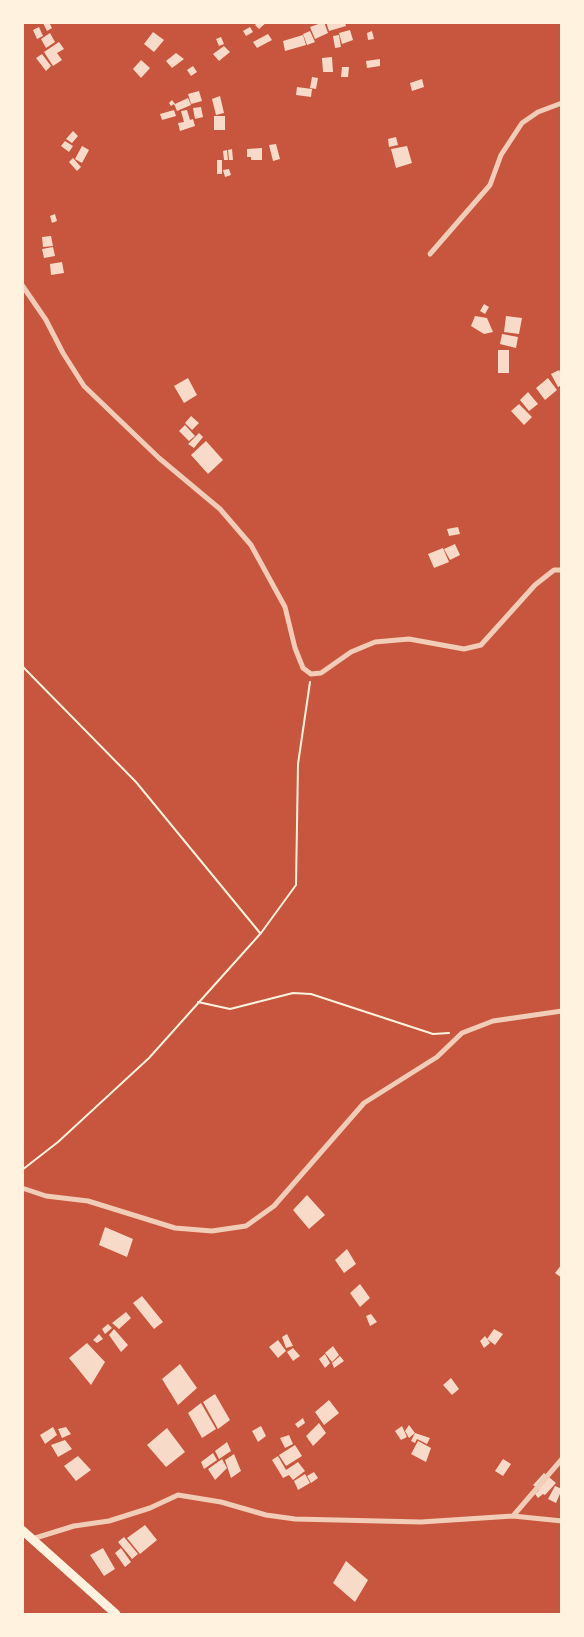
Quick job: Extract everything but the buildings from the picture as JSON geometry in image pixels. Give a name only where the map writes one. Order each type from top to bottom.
[{"type":"main road","points":[[22,1530],[116,1614]]},
{"type":"street","points":[[430,254],[490,184],[501,155],[522,123],[538,112],[562,103]]},
{"type":"street","points":[[22,285],[46,320],[62,353],[84,386],[159,458],[220,508],[251,545],[285,607],[295,648],[303,668],[311,674],[321,673],[351,652],[375,642],[409,639],[464,649],[481,645],[535,585],[554,570],[562,570]]},
{"type":"street","points":[[22,1188],[46,1196],[88,1201],[175,1228],[212,1231],[246,1226],[274,1206],[364,1103],[436,1057],[462,1033],[493,1021],[562,1011]]},
{"type":"street","points":[[513,1516],[562,1459]]},
{"type":"street","points":[[32,1539],[74,1526],[126,1516],[178,1496],[206,1499],[266,1515],[295,1519],[421,1522],[513,1516],[562,1521]]},
{"type":"path","points":[[22,666],[136,782],[261,933]]},
{"type":"path","points":[[22,1170],[58,1142],[149,1058],[197,1001],[261,933],[296,885],[298,764],[311,674]]},
{"type":"path","points":[[197,1001],[230,1009],[293,994],[310,994],[433,1034],[462,1033]]}]
